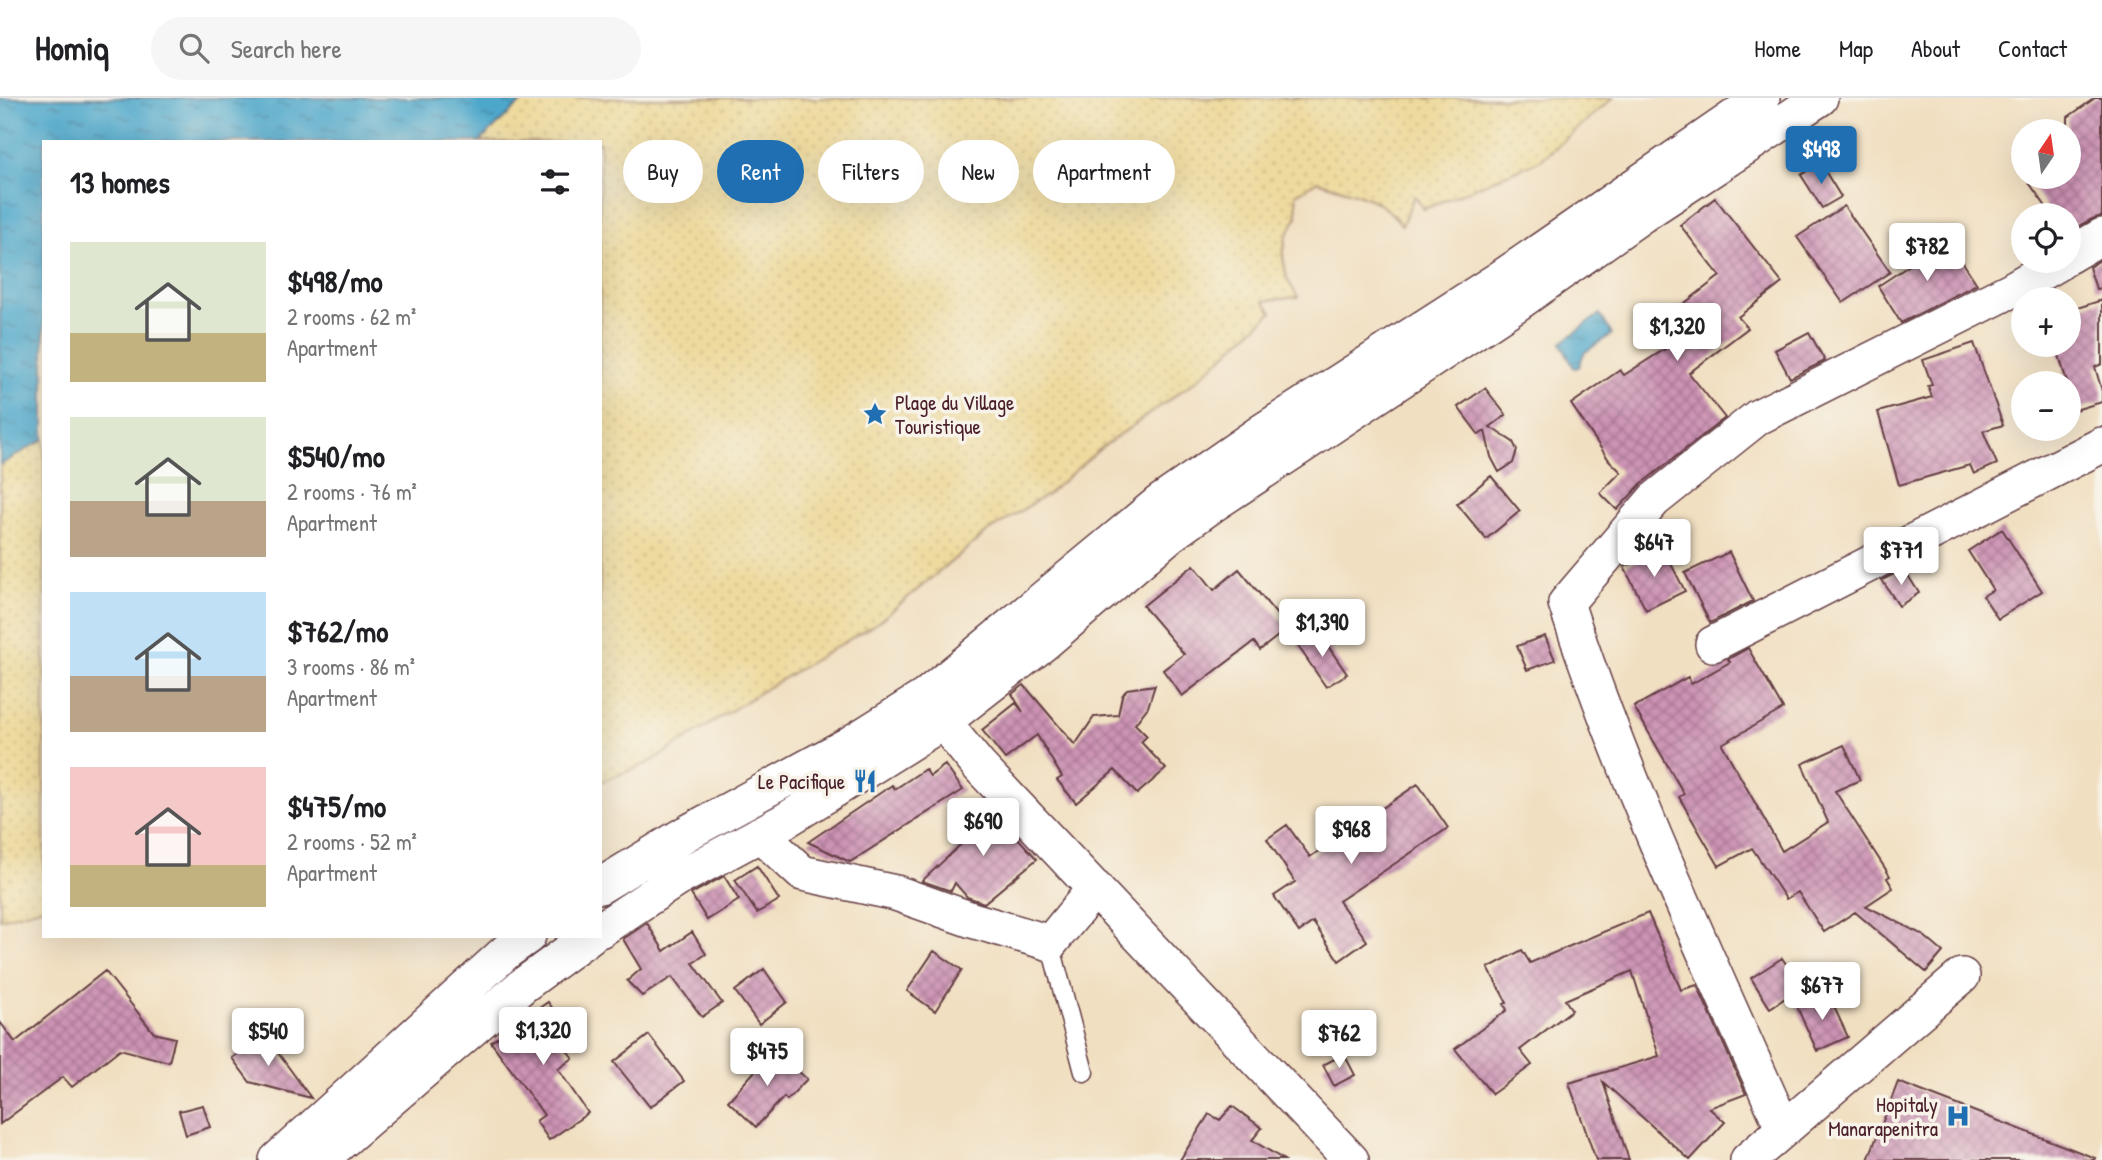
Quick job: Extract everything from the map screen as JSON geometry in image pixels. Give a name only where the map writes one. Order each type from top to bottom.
[{"type":"street","points":[[1721,145],[1762,98]]},
{"type":"street","points":[[602,929],[677,879],[760,834],[935,709],[1159,503],[1266,429],[1501,278],[1721,145],[1820,98]]},
{"type":"street","points":[[2081,248],[2102,236]]},
{"type":"street","points":[[1783,1128],[1678,892],[1593,685],[1566,603],[1654,500],[1758,417],[2040,273]]},
{"type":"street","points":[[1713,644],[2102,445]]},
{"type":"street","points":[[602,885],[687,833],[848,745],[935,709]]},
{"type":"street","points":[[935,709],[979,766],[1351,1160]]},
{"type":"street","points":[[760,834],[802,873],[896,893],[972,920],[1050,943],[1095,888]]},
{"type":"street","points":[[278,1160],[507,951],[525,938]]},
{"type":"street","points":[[320,1160],[522,986],[587,938]]},
{"type":"street","points":[[1748,1160],[1962,976]]},
{"type":"lane","points":[[1050,943],[1084,1072]]},
{"type":"sand","name":"Plage du Village Touristique","points":[[526,98],[1613,98],[1541,160],[1424,209],[1414,196],[1402,225],[1374,201],[1318,181],[1296,194],[1297,217],[1286,237],[1283,257],[1287,279],[1298,297],[1264,301],[1272,312],[1198,379],[1100,449],[1049,493],[986,533],[877,623],[762,691],[649,763],[602,781],[602,140],[481,140]]},
{"type":"sand","points":[[42,440],[42,908],[0,919],[0,465]]},
{"type":"water","points":[[0,98],[526,98],[481,140],[42,140],[42,440],[0,465]]},
{"type":"water","points":[[1600,314],[1612,334],[1584,353],[1579,367],[1574,368],[1561,343]]},
{"type":"building","points":[[2095,98],[2102,98],[2102,216],[2081,225],[2081,203],[2043,203],[2034,189],[2081,189],[2081,119],[2068,117]]},
{"type":"building","points":[[1820,163],[1841,197],[1822,208],[1801,175]]},
{"type":"building","points":[[1715,198],[1782,283],[1738,317],[1748,328],[1689,373],[1725,418],[1641,484],[1617,510],[1600,493],[1621,472],[1609,460],[1571,404],[1620,370],[1624,375],[1676,342],[1660,322],[1720,276],[1680,225]]},
{"type":"building","points":[[1844,206],[1890,272],[1843,303],[1797,237]]},
{"type":"building","points":[[1948,240],[1977,284],[1901,323],[1878,286]]},
{"type":"building","points":[[2102,259],[2102,288],[2096,289],[2089,267]]},
{"type":"building","points":[[2102,300],[2102,364],[2095,367],[2102,391],[2102,402],[2081,408],[2081,371],[2064,371],[2060,357],[2081,357],[2081,307]]},
{"type":"building","points":[[1809,332],[1825,361],[1790,378],[1775,350]]},
{"type":"building","points":[[1974,343],[2003,425],[1983,431],[1997,464],[1974,474],[1970,465],[1899,485],[1878,412],[1932,397],[1928,386],[1932,385],[1923,360]]},
{"type":"building","points":[[1485,388],[1506,415],[1490,427],[1513,442],[1517,450],[1513,463],[1499,472],[1491,457],[1485,431],[1479,435],[1458,407]]},
{"type":"building","points":[[1491,476],[1520,511],[1486,539],[1457,504]]},
{"type":"building","points":[[2002,529],[2042,591],[1998,619],[1983,596],[1993,590],[1968,551]]},
{"type":"building","points":[[1663,548],[1685,591],[1646,610],[1624,567]]},
{"type":"building","points":[[1729,552],[1753,601],[1710,623],[1685,573]]},
{"type":"building","points":[[1194,565],[1214,590],[1239,569],[1288,628],[1260,650],[1254,642],[1182,696],[1163,670],[1184,654],[1143,606]]},
{"type":"building","points":[[1904,569],[1919,593],[1899,606],[1882,580]]},
{"type":"building","points":[[1317,630],[1347,674],[1326,687],[1298,646]]},
{"type":"building","points":[[1545,636],[1555,660],[1527,670],[1517,646]]},
{"type":"building","points":[[1748,648],[1783,709],[1722,744],[1782,851],[1828,822],[1802,764],[1844,745],[1860,780],[1835,791],[1890,876],[1887,878],[1893,888],[1866,906],[1923,935],[1943,952],[1926,972],[1855,912],[1824,932],[1798,892],[1786,899],[1752,848],[1719,866],[1679,797],[1684,794],[1634,707],[1688,677],[1691,684],[1730,662],[1728,659]]},
{"type":"building","points":[[1024,685],[1075,745],[1094,717],[1118,715],[1122,696],[1127,689],[1155,685],[1148,707],[1135,724],[1147,736],[1141,742],[1166,769],[1137,794],[1115,770],[1076,803],[1057,780],[1062,777],[1037,735],[1005,759],[982,730],[1016,703],[1023,712],[1012,694]]},
{"type":"building","points":[[945,765],[963,790],[850,862],[808,842],[892,785],[895,789],[925,769],[930,776]]},
{"type":"building","points":[[1418,784],[1448,828],[1339,901],[1367,941],[1339,961],[1313,922],[1299,932],[1274,896],[1295,882],[1267,839],[1287,825],[1310,857]]},
{"type":"building","points":[[985,802],[1037,859],[984,903],[967,897],[955,883],[951,891],[922,881],[974,832],[963,817]]},
{"type":"building","points":[[757,866],[779,900],[757,913],[735,880]]},
{"type":"building","points":[[724,876],[739,900],[707,920],[691,894]]},
{"type":"building","points":[[1648,913],[1681,990],[1697,985],[1746,1094],[1709,1108],[1725,1122],[1690,1160],[1603,1082],[1629,1160],[1596,1160],[1569,1083],[1659,1056],[1632,971],[1565,1000],[1572,1010],[1520,1050],[1532,1065],[1492,1094],[1455,1049],[1507,1010],[1504,1004],[1507,1003],[1488,968],[1522,950],[1530,963]]},
{"type":"building","points":[[647,923],[664,951],[692,932],[706,954],[693,963],[722,1003],[702,1017],[672,977],[642,996],[627,981],[641,969],[623,939]]},
{"type":"building","points":[[934,951],[962,970],[935,1011],[907,991]]},
{"type":"building","points":[[1782,958],[1802,987],[1770,1008],[1751,978]]},
{"type":"building","points":[[764,969],[787,1002],[759,1024],[735,991]]},
{"type":"building","points":[[105,971],[154,1033],[175,1038],[169,1062],[120,1049],[72,1087],[63,1077],[0,1124],[0,1022],[15,1042]]},
{"type":"building","points":[[1828,994],[1848,1037],[1817,1051],[1797,1007]]},
{"type":"building","points":[[548,1002],[572,1036],[561,1043],[573,1058],[558,1069],[588,1113],[549,1140],[536,1121],[544,1115],[491,1042]]},
{"type":"building","points":[[265,1035],[311,1098],[250,1082],[232,1058]]},
{"type":"building","points":[[649,1035],[684,1081],[650,1107],[614,1062]]},
{"type":"building","points":[[774,1050],[807,1079],[787,1100],[784,1097],[756,1127],[728,1101]]},
{"type":"building","points":[[1344,1054],[1355,1075],[1334,1086],[1323,1065]]},
{"type":"building","points":[[1898,1082],[2095,1158],[1868,1160]]},
{"type":"building","points":[[203,1105],[210,1127],[186,1135],[179,1111]]},
{"type":"building","points":[[1232,1106],[1262,1128],[1252,1140],[1284,1160],[1180,1160],[1209,1114],[1220,1120]]},
{"type":"place","name":"Plage du Village Touristique","points":[[875,414]]},
{"type":"place","name":"Le Pacifique","points":[[865,781]]},
{"type":"place","name":"Hopitaly Manarapenitra","points":[[1958,1116]]}]
